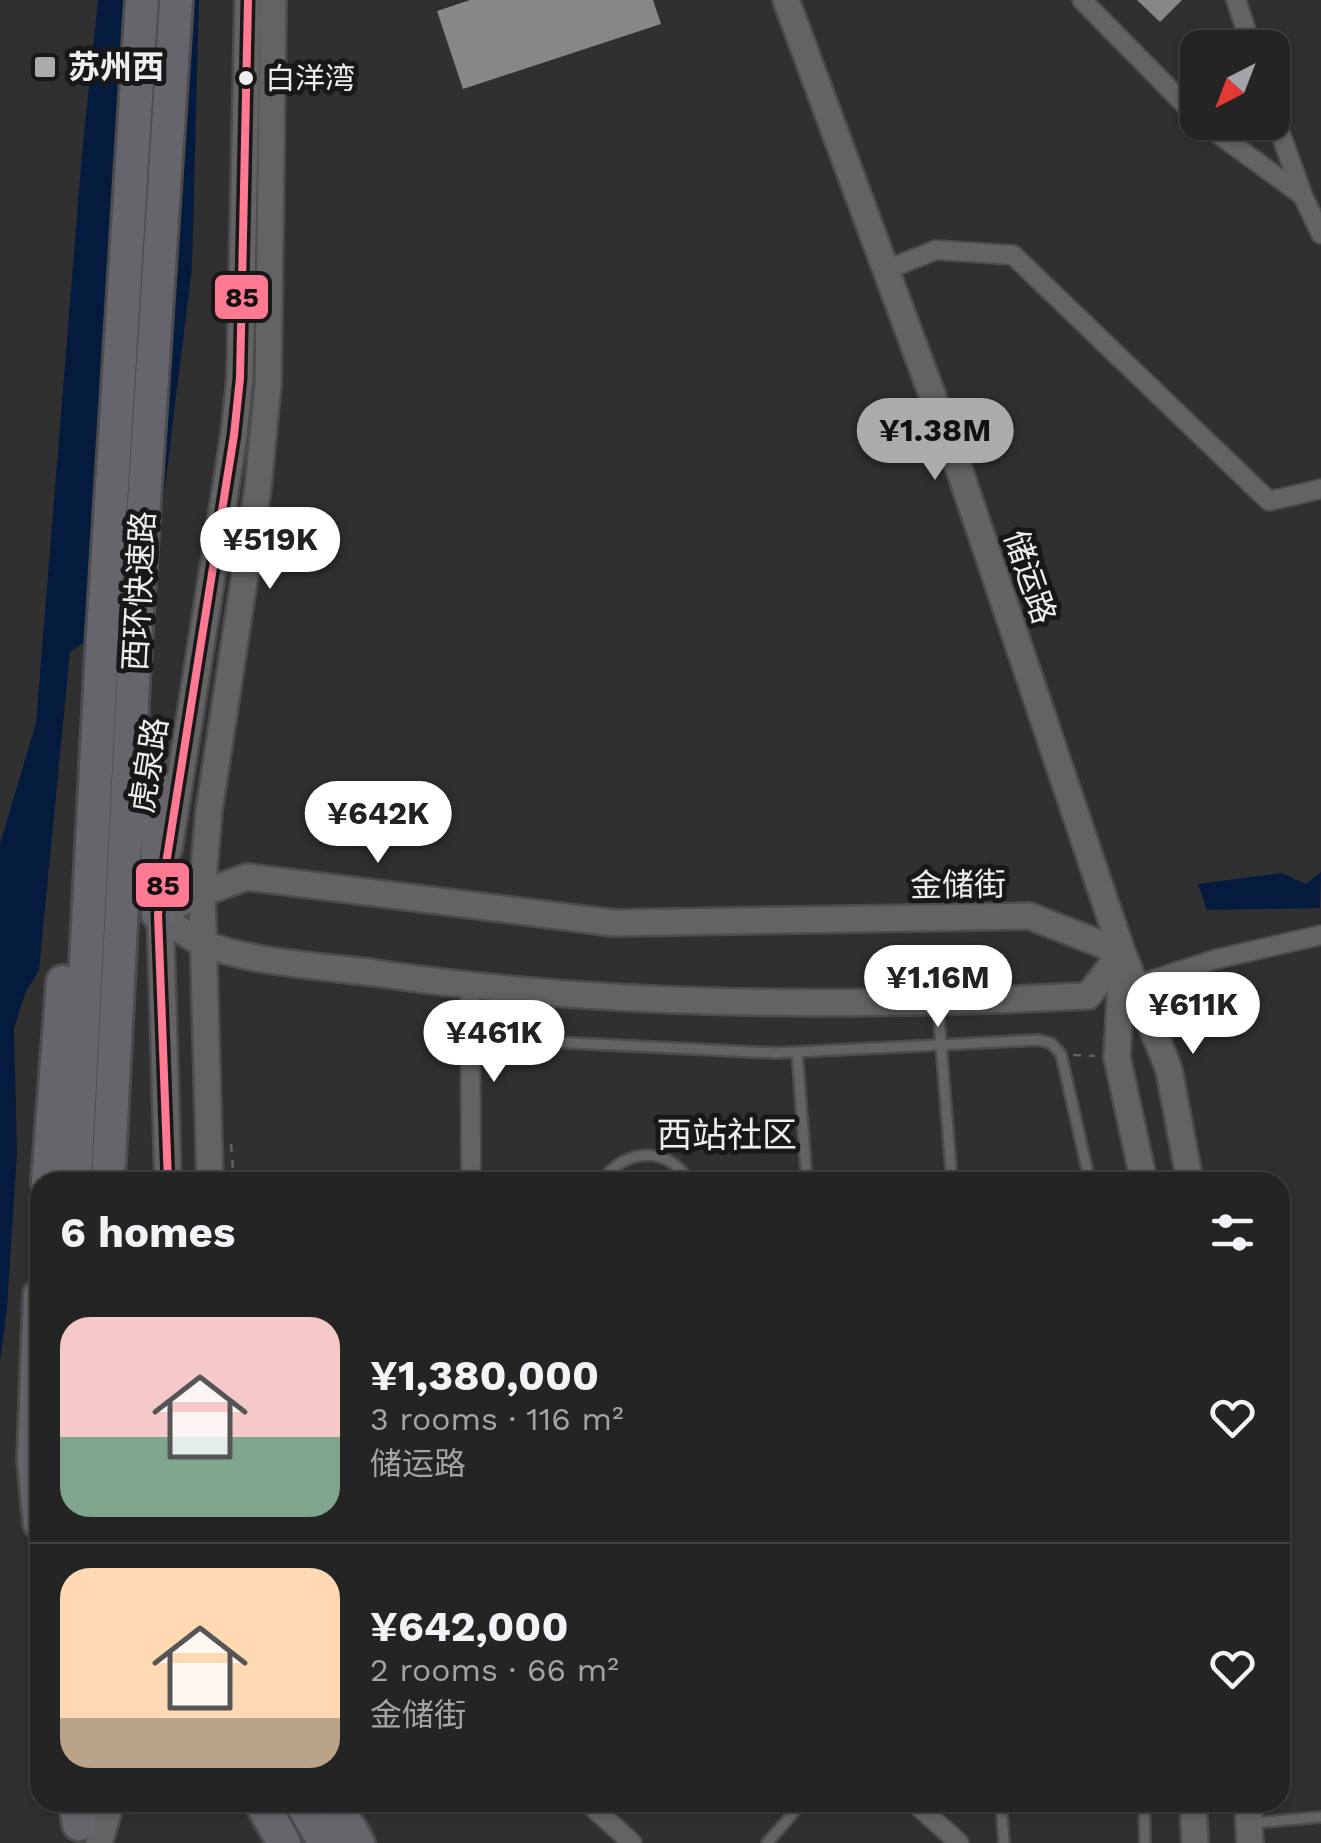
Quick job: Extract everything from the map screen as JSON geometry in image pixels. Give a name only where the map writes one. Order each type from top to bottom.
[{"type":"highway","name":"西环快速路","points":[[76,1172],[102,650],[142,0]]},
{"type":"highway","name":"西环快速路","points":[[109,1172],[135,643],[176,0]]},
{"type":"highway","points":[[134,678],[157,808],[158,914]]},
{"type":"highway","points":[[49,1172],[76,817],[100,700]]},
{"type":"highway","points":[[267,1812],[284,1843]]},
{"type":"highway","points":[[306,1812],[325,1843]]},
{"type":"highway","points":[[340,1812],[358,1843]]},
{"type":"street","name":"虎泉路","points":[[168,1172],[158,914],[240,378],[248,0]]},
{"type":"street","name":"虎泉路","points":[[210,1172],[202,893],[209,811],[258,488],[268,384],[273,0]]},
{"type":"street","name":"储运路","points":[[786,0],[953,451],[1122,952],[1169,1070],[1188,1172]]},
{"type":"street","points":[[1082,0],[1180,100]]},
{"type":"street","points":[[1236,0],[1246,30]]},
{"type":"street","points":[[1227,140],[1304,196]]},
{"type":"street","points":[[1283,140],[1321,234]]},
{"type":"street","points":[[886,270],[936,250],[1013,255],[1269,501],[1321,489]]},
{"type":"street","name":"金储街","points":[[158,914],[247,878],[614,923],[1028,916],[1122,952]]},
{"type":"street","points":[[158,914],[202,943],[246,954],[470,987],[608,998],[887,1005],[1088,996],[1122,952]]},
{"type":"street","points":[[1136,986],[1216,958],[1321,935]]},
{"type":"street","points":[[1122,952],[1117,1057],[1142,1172]]},
{"type":"street","points":[[470,987],[471,1172]]},
{"type":"street","points":[[598,1812],[632,1843]]},
{"type":"street","points":[[925,1812],[959,1843]]},
{"type":"street","points":[[1194,1812],[1195,1843]]},
{"type":"lane","points":[[938,1003],[951,1172]]},
{"type":"lane","points":[[470,1038],[797,1052],[1039,1040],[1051,1043],[1061,1054],[1088,1172]]},
{"type":"lane","points":[[797,1052],[807,1172]]},
{"type":"lane","points":[[609,1172],[625,1159],[641,1155],[672,1162],[681,1172]]},
{"type":"lane","points":[[767,1843],[794,1812]]},
{"type":"lane","points":[[1002,1812],[1004,1843]]},
{"type":"lane","points":[[1144,1812],[1145,1843]]},
{"type":"lane","points":[[1249,1823],[1321,1817]]},
{"type":"path","points":[[1061,1054],[1117,1057]]},
{"type":"water","points":[[98,0],[199,0],[192,268],[151,600],[70,652],[39,970],[25,994],[14,1028],[17,1153],[0,1362],[0,844],[36,723]]},
{"type":"water","points":[[1321,872],[1320,908],[1207,910],[1198,884],[1282,873],[1306,884]]},
{"type":"building","points":[[470,0],[653,0],[661,24],[463,89],[437,11]]},
{"type":"building","points":[[1137,0],[1182,0],[1160,22]]},
{"type":"transit line","name":"85","points":[[168,1172],[158,914],[240,378],[248,0]]},
{"type":"place","name":"苏州西","points":[[45,67]]},
{"type":"place","name":"白洋湾","points":[[246,78]]},
{"type":"district","name":"西站社区","points":[[727,1135]]}]
